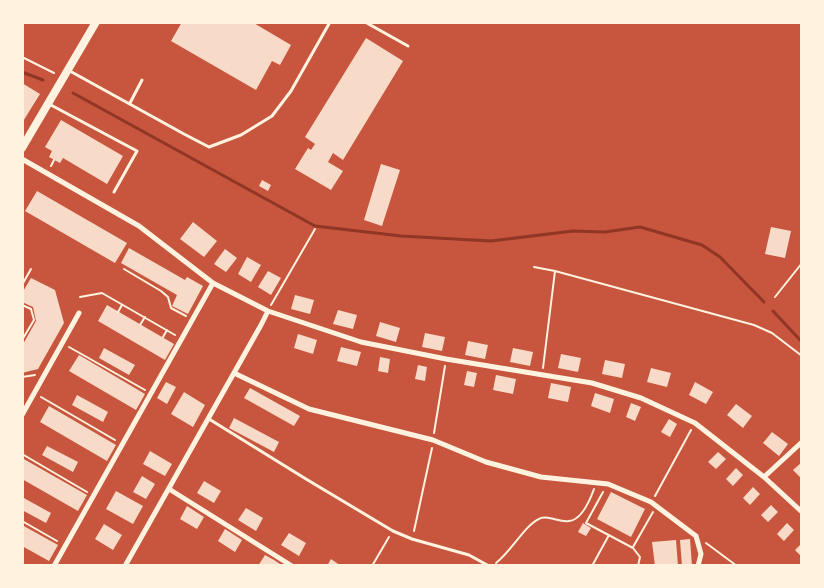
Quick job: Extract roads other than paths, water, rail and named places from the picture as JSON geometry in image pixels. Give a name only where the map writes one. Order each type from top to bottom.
[{"type":"street","points":[[22,148],[96,22]]},
{"type":"street","points":[[22,159],[139,226],[213,283],[268,311],[360,342],[446,359],[592,383],[641,398],[695,424],[764,477],[802,512]]},
{"type":"street","points":[[54,566],[213,283]]},
{"type":"street","points":[[127,565],[268,311]]},
{"type":"street","points":[[22,415],[79,312]]},
{"type":"street","points":[[234,373],[309,409],[433,440],[486,462],[541,477],[608,484],[654,504],[696,536],[701,554],[698,566]]},
{"type":"street","points":[[764,477],[802,442]]},
{"type":"street","points":[[169,490],[292,566]]},
{"type":"lane","points":[[68,70],[210,147],[241,135],[272,116],[291,91],[330,22]]},
{"type":"lane","points":[[366,22],[408,46]]},
{"type":"lane","points":[[130,103],[142,80]]},
{"type":"lane","points":[[48,104],[137,151],[114,192]]},
{"type":"lane","points":[[209,419],[393,531],[412,539],[469,554],[490,566]]},
{"type":"waterway","points":[[22,72],[43,80]]},
{"type":"waterway","points":[[73,93],[315,226],[401,236],[491,241],[573,231],[605,232],[640,227],[702,245],[720,257],[764,302]]},
{"type":"waterway","points":[[773,311],[802,342]]}]
